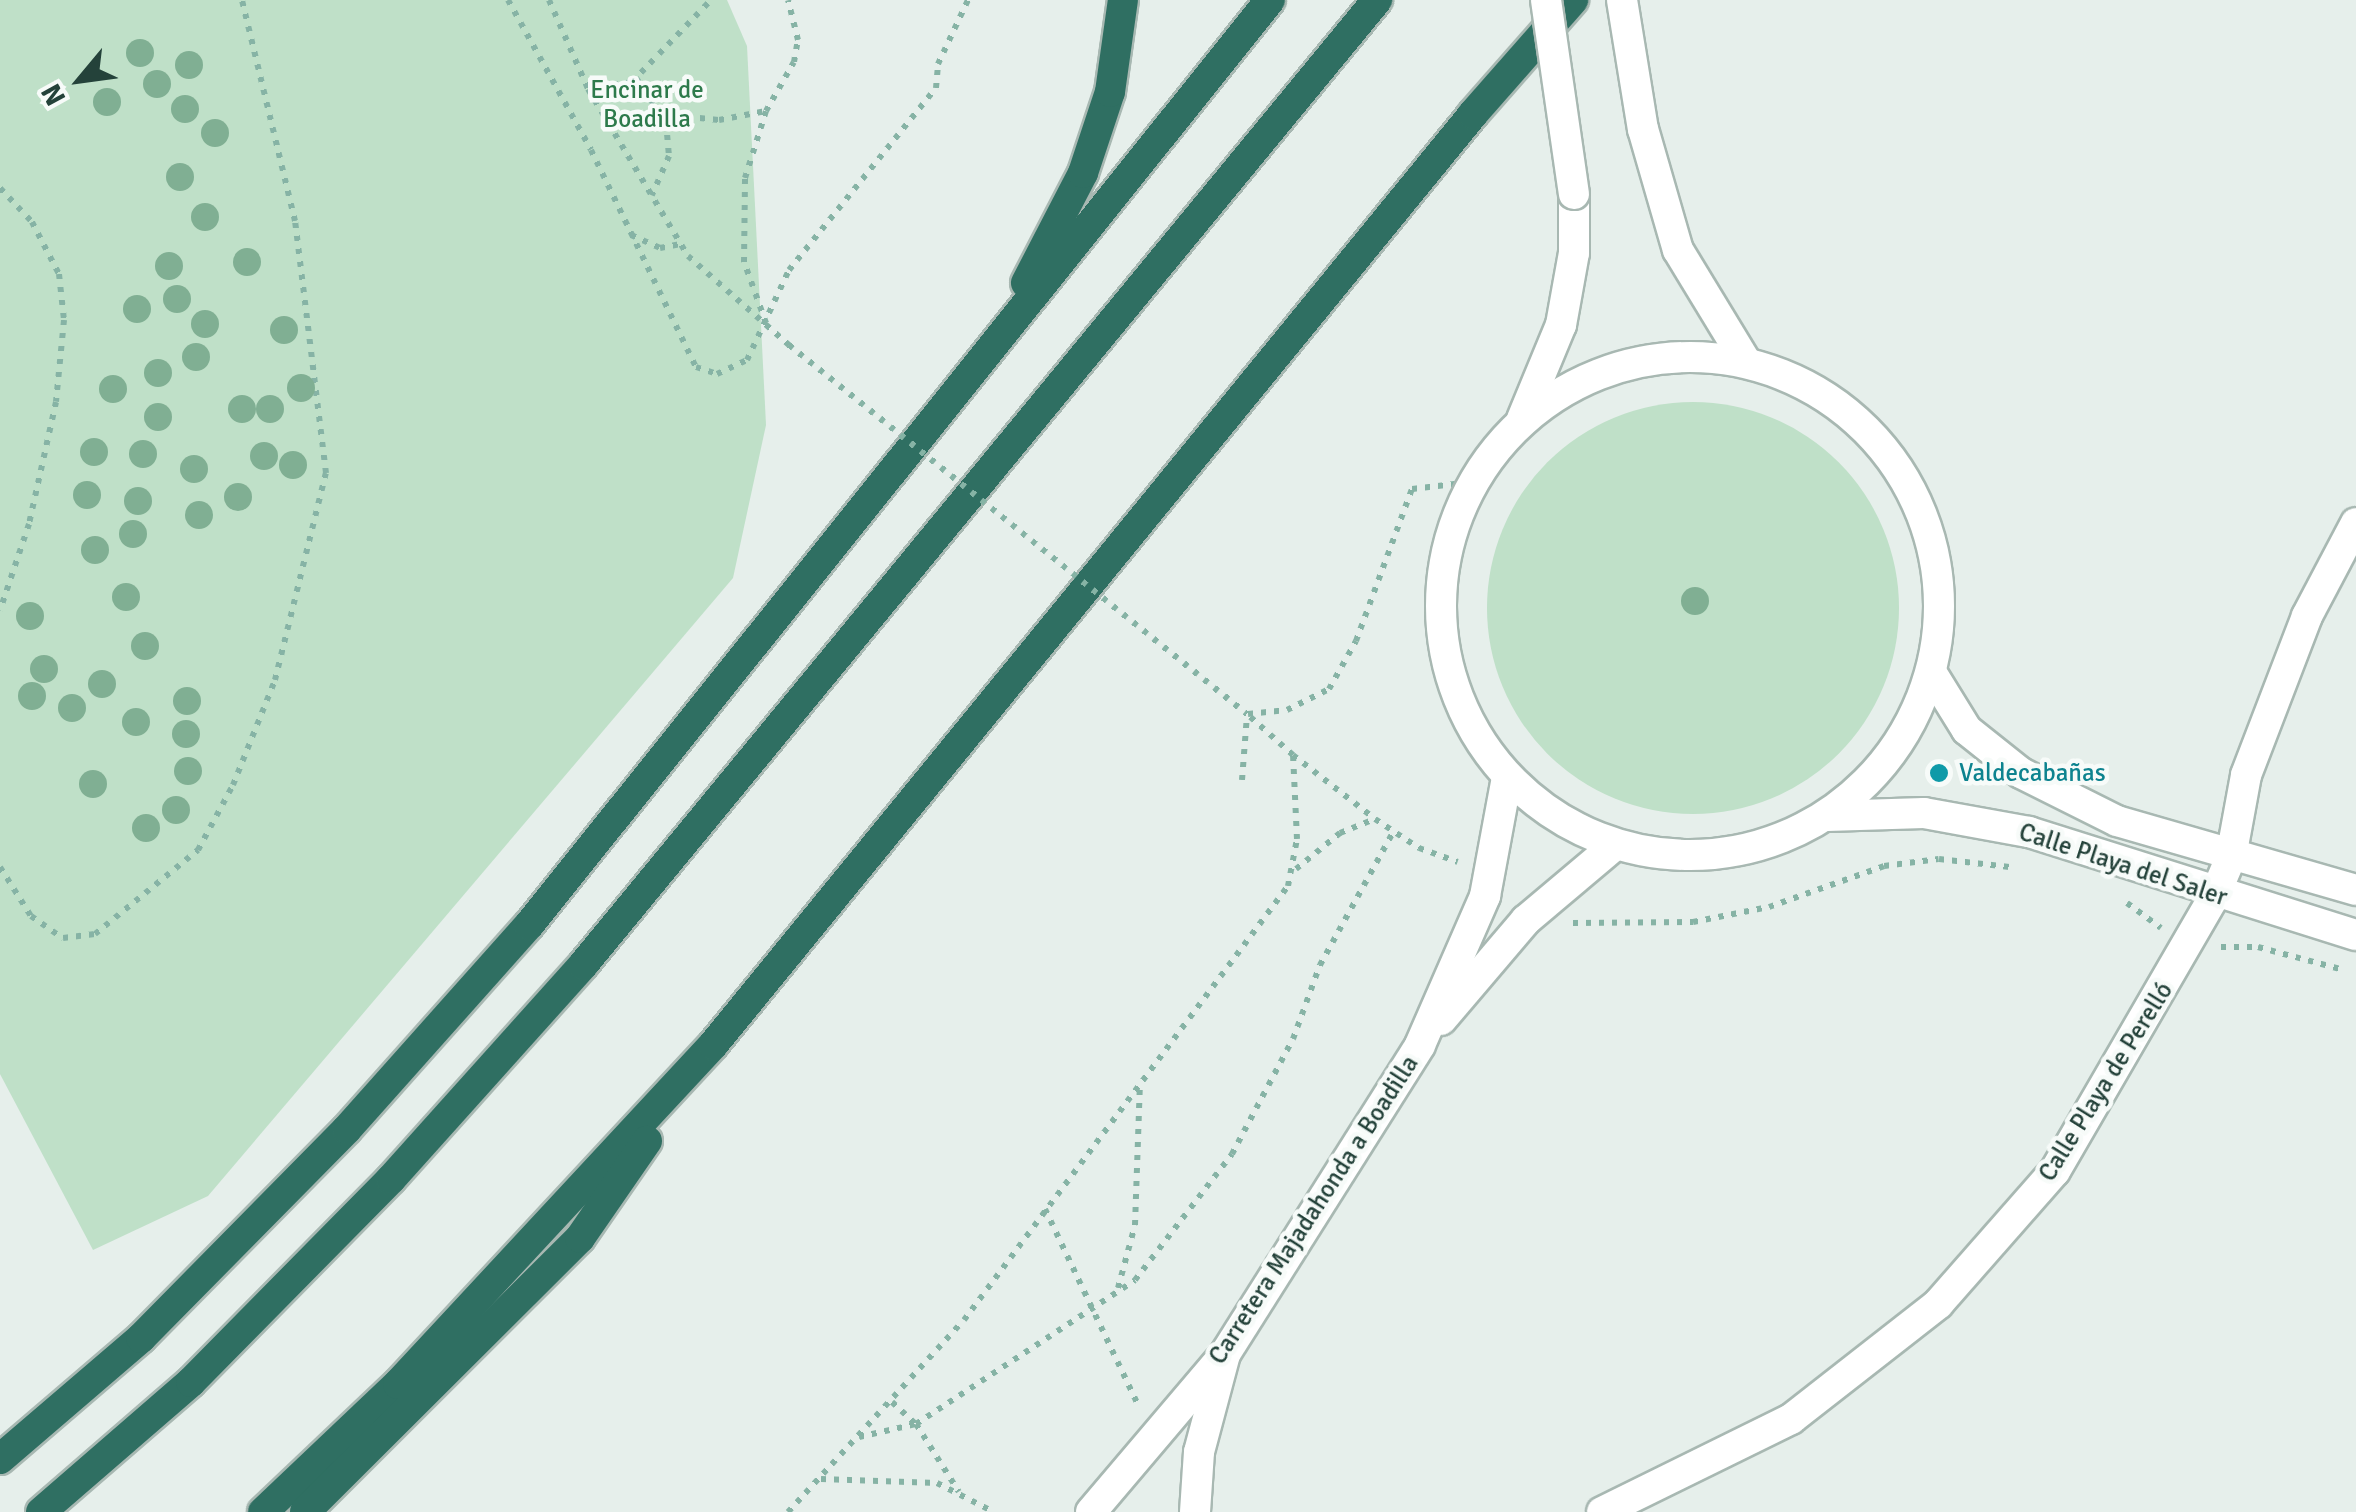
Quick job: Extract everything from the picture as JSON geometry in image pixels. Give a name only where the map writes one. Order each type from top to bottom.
[{"type":"highway","points":[[960,391],[1084,173],[1110,92],[1123,0]]},
{"type":"highway","points":[[0,1459],[141,1338],[347,1129],[529,925],[1270,0]]},
{"type":"highway","points":[[40,1512],[191,1382],[391,1179],[583,966],[1376,0]]},
{"type":"highway","points":[[264,1512],[398,1384],[713,1045],[1472,114],[1573,0]]},
{"type":"highway","points":[[304,1512],[580,1238],[713,1045]]},
{"type":"street","points":[[1522,419],[1589,376],[1666,356],[1746,362],[1820,392],[1881,444],[1922,514],[1940,592],[1932,672],[1909,728],[1874,777],[1828,816],[1760,846],[1688,856],[1615,845],[1557,818],[1507,777],[1463,711],[1441,635],[1444,556],[1472,482],[1522,419],[1561,325],[1574,253],[1574,194],[1546,0]]},
{"type":"street","points":[[1622,0],[1643,128],[1678,250],[1746,362]]},
{"type":"street","name":"Calle Playa de Perelló","points":[[1602,1512],[1791,1420],[1938,1304],[2055,1170],[2216,895],[2231,857],[2246,775],[2307,616],[2356,522]]},
{"type":"street","name":"Calle Playa del Saler","points":[[1932,672],[1966,730],[2022,773],[2117,821],[2356,890]]},
{"type":"street","name":"Carretera Majadahonda a Boadilla","points":[[1091,1512],[1156,1440],[1225,1354],[1420,1045],[1485,896],[1507,777]]},
{"type":"street","name":"Calle Playa del Saler","points":[[1828,816],[1924,813],[2028,832],[2216,895],[2356,935]]},
{"type":"street","name":"Carretera Majadahonda a Boadilla","points":[[1420,1045],[1547,902],[1615,845]]},
{"type":"street","points":[[1196,1512],[1199,1452],[1225,1354]]},
{"type":"path","points":[[0,867],[31,916],[63,938],[95,934],[198,850],[234,785],[275,680],[326,473],[295,222],[242,0]]},
{"type":"path","points":[[508,0],[592,150],[696,366],[718,374],[748,360],[789,270],[810,240],[892,149],[936,88],[938,64],[968,0]]},
{"type":"path","points":[[548,0],[588,89],[681,244],[766,324],[1392,834],[1489,869]]},
{"type":"path","points":[[588,89],[636,78],[682,38],[710,0]]},
{"type":"path","points":[[766,324],[744,262],[745,178],[766,111],[794,62],[798,40],[788,0]]},
{"type":"path","points":[[636,78],[662,114],[669,156],[652,196]]},
{"type":"path","points":[[662,114],[719,120],[766,111]]},
{"type":"path","points":[[0,188],[32,222],[58,274],[64,320],[56,402],[28,524],[0,610]]},
{"type":"path","points":[[630,234],[660,248],[681,244]]},
{"type":"path","points":[[1247,714],[1287,710],[1329,689],[1356,641],[1412,489],[1472,482]]},
{"type":"path","points":[[1242,780],[1247,714]]},
{"type":"path","points":[[1293,755],[1296,869]]},
{"type":"path","points":[[788,1512],[964,1320],[1296,869],[1340,833],[1374,819]]},
{"type":"path","points":[[855,1438],[916,1424],[1118,1290],[1175,1234],[1232,1154],[1293,1039],[1320,965],[1392,834]]},
{"type":"path","points":[[1547,902],[1575,925],[1694,922],[1769,906],[1884,866],[1940,859],[2018,867]]},
{"type":"path","points":[[2113,898],[2193,940],[2258,947],[2356,971]]},
{"type":"path","points":[[1118,1290],[1135,1225],[1140,1082]]},
{"type":"path","points":[[1045,1209],[1156,1440]]},
{"type":"path","points":[[892,1402],[916,1424],[958,1492]]},
{"type":"path","points":[[820,1479],[938,1483],[994,1512]]},
{"type":"green space","name":"Encinar de Boadilla","points":[[0,0],[727,0],[747,46],[766,425],[733,578],[208,1196],[93,1250],[0,1074]]},
{"type":"green space","points":[[1693,402],[1733,406],[1772,418],[1807,437],[1839,462],[1864,494],[1883,529],[1895,568],[1899,608],[1895,648],[1883,687],[1864,722],[1839,754],[1807,779],[1772,798],[1733,810],[1693,814],[1653,810],[1614,798],[1579,779],[1547,754],[1522,722],[1503,687],[1491,648],[1487,608],[1491,568],[1503,529],[1522,494],[1547,462],[1579,437],[1614,418],[1653,406]]},
{"type":"place","name":"Valdecabañas","points":[[1939,773]]}]
